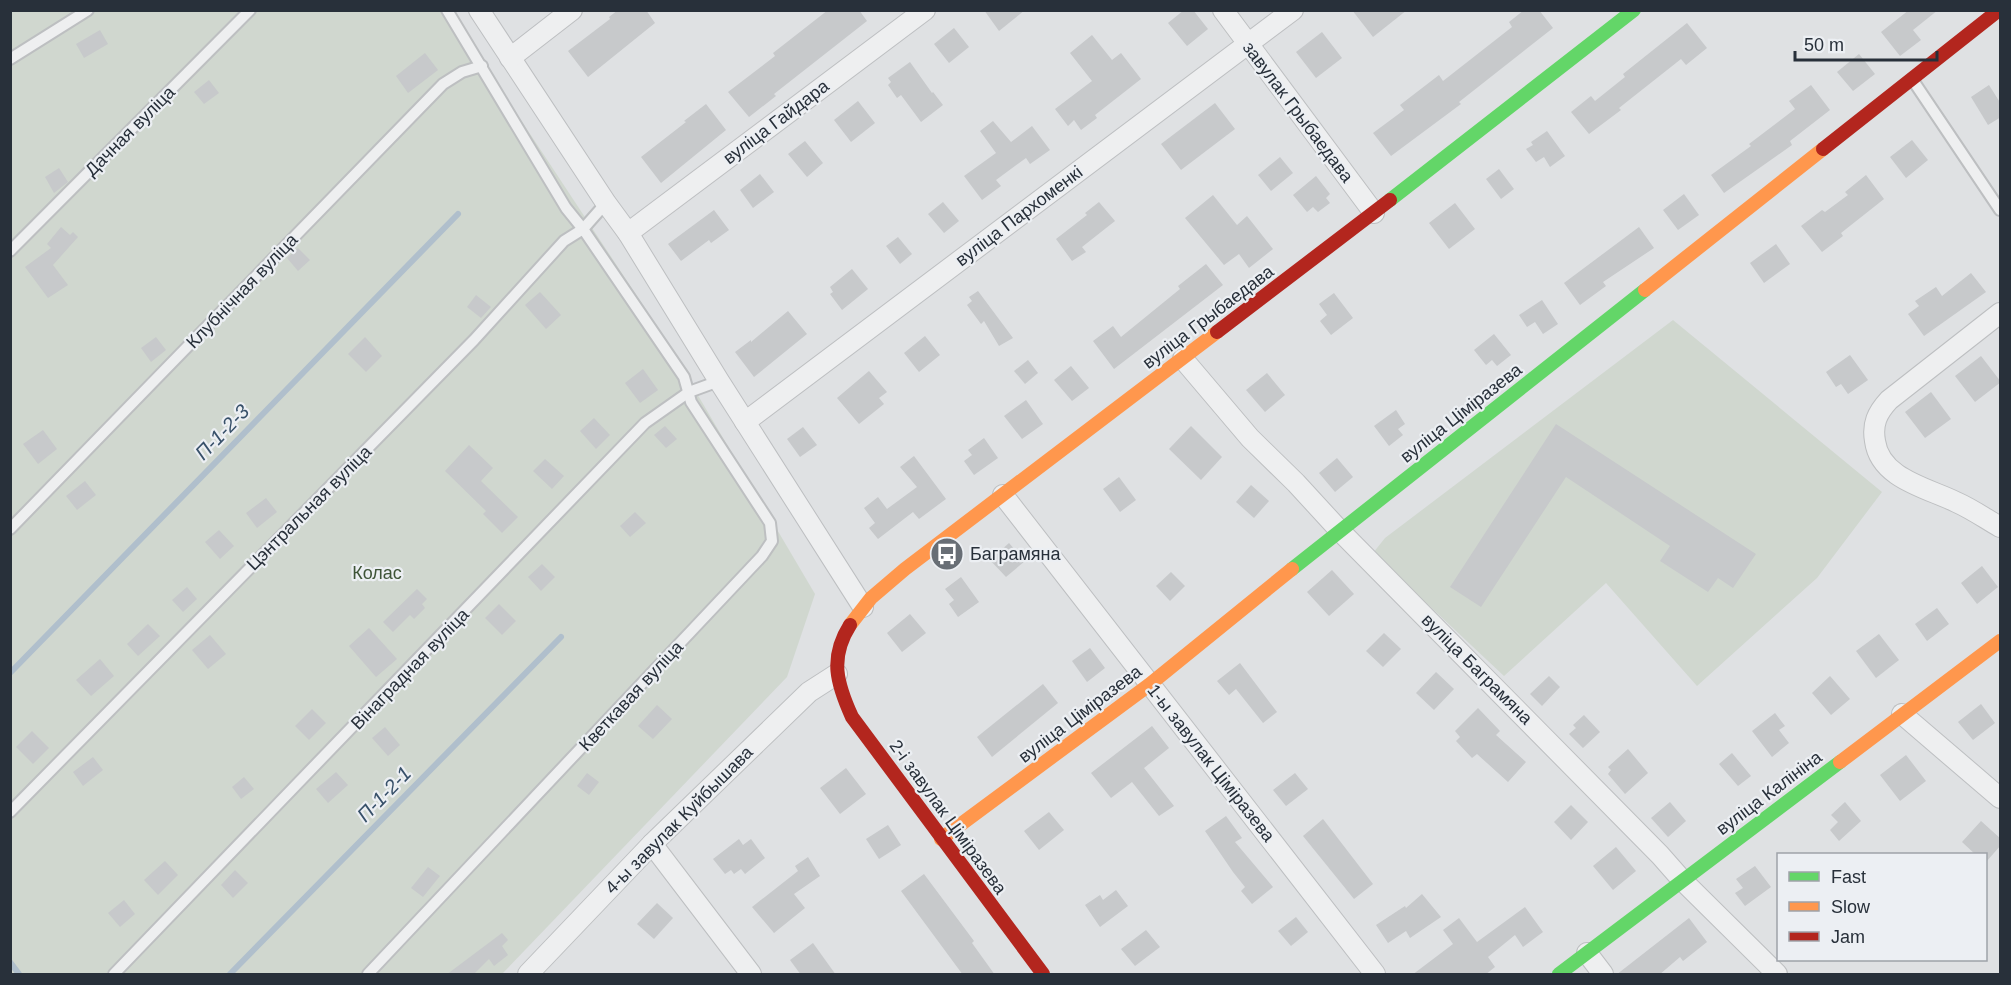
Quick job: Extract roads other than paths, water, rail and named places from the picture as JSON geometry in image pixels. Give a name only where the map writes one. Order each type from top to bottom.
[{"type":"street","points":[[480,10],[628,233],[718,381],[863,607]]},
{"type":"street","points":[[510,58],[572,10]]},
{"type":"street","name":"вуліца Гайдара","points":[[628,233],[925,10]]},
{"type":"street","name":"завулак Грыбаедава","points":[[1223,10],[1374,213]]},
{"type":"street","name":"вуліца Пархоменкі","points":[[745,422],[1293,10]]},
{"type":"street","name":"вуліца Грыбаедава","points":[[837,674],[838,650],[848,625],[887,584],[1374,213],[1635,10]]},
{"type":"street","name":"вуліца Ціміразева","points":[[941,839],[1149,685],[1999,10]]},
{"type":"street","points":[[2001,314],[1889,400],[1878,412],[1873,429],[1876,450],[1887,467],[1903,478],[1958,502],[2001,527]]},
{"type":"street","name":"вуліца Баграмяна","points":[[1183,359],[1250,438],[1777,975]]},
{"type":"street","name":"1-ы завулак Ціміразева","points":[[1003,495],[1375,975]]},
{"type":"street","name":"вуліца Калініна","points":[[1559,975],[2001,641]]},
{"type":"street","name":"2-і завулак Ціміразева","points":[[837,674],[842,695],[852,717],[1043,975]]},
{"type":"street","name":"4-ы завулак Куйбышава","points":[[528,975],[652,844],[809,692],[837,674]]},
{"type":"street","points":[[1902,714],[2001,798]]},
{"type":"street","points":[[652,844],[751,975]]},
{"type":"street","points":[[1587,953],[1603,975]]},
{"type":"lane","points":[[10,59],[88,10]]},
{"type":"lane","name":"Дачная вуліца","points":[[10,251],[250,10]]},
{"type":"lane","name":"Кветкавая вуліца","points":[[368,975],[762,556],[772,541],[770,523],[692,402],[678,368],[583,229],[566,208],[447,10]]},
{"type":"lane","name":"Клубнічная вуліца","points":[[10,528],[443,84],[462,72],[482,66]]},
{"type":"lane","points":[[1912,79],[2001,210]]},
{"type":"lane","name":"Цэнтральная вуліца","points":[[10,812],[474,340],[564,241],[583,229],[606,203]]},
{"type":"lane","name":"Вінаградная вуліца","points":[[114,975],[645,423],[689,392],[718,381]]},
{"type":"waterway","name":"П-1-2-3","points":[[10,673],[458,214]]},
{"type":"waterway","name":"П-1-2-1","points":[[230,974],[561,637]]},
{"type":"waterway","points":[[10,962],[19,974]]},
{"type":"place","name":"Баграмяна","points":[[947,554]]},
{"type":"park label","name":"Колас","points":[[377,573]]}]
